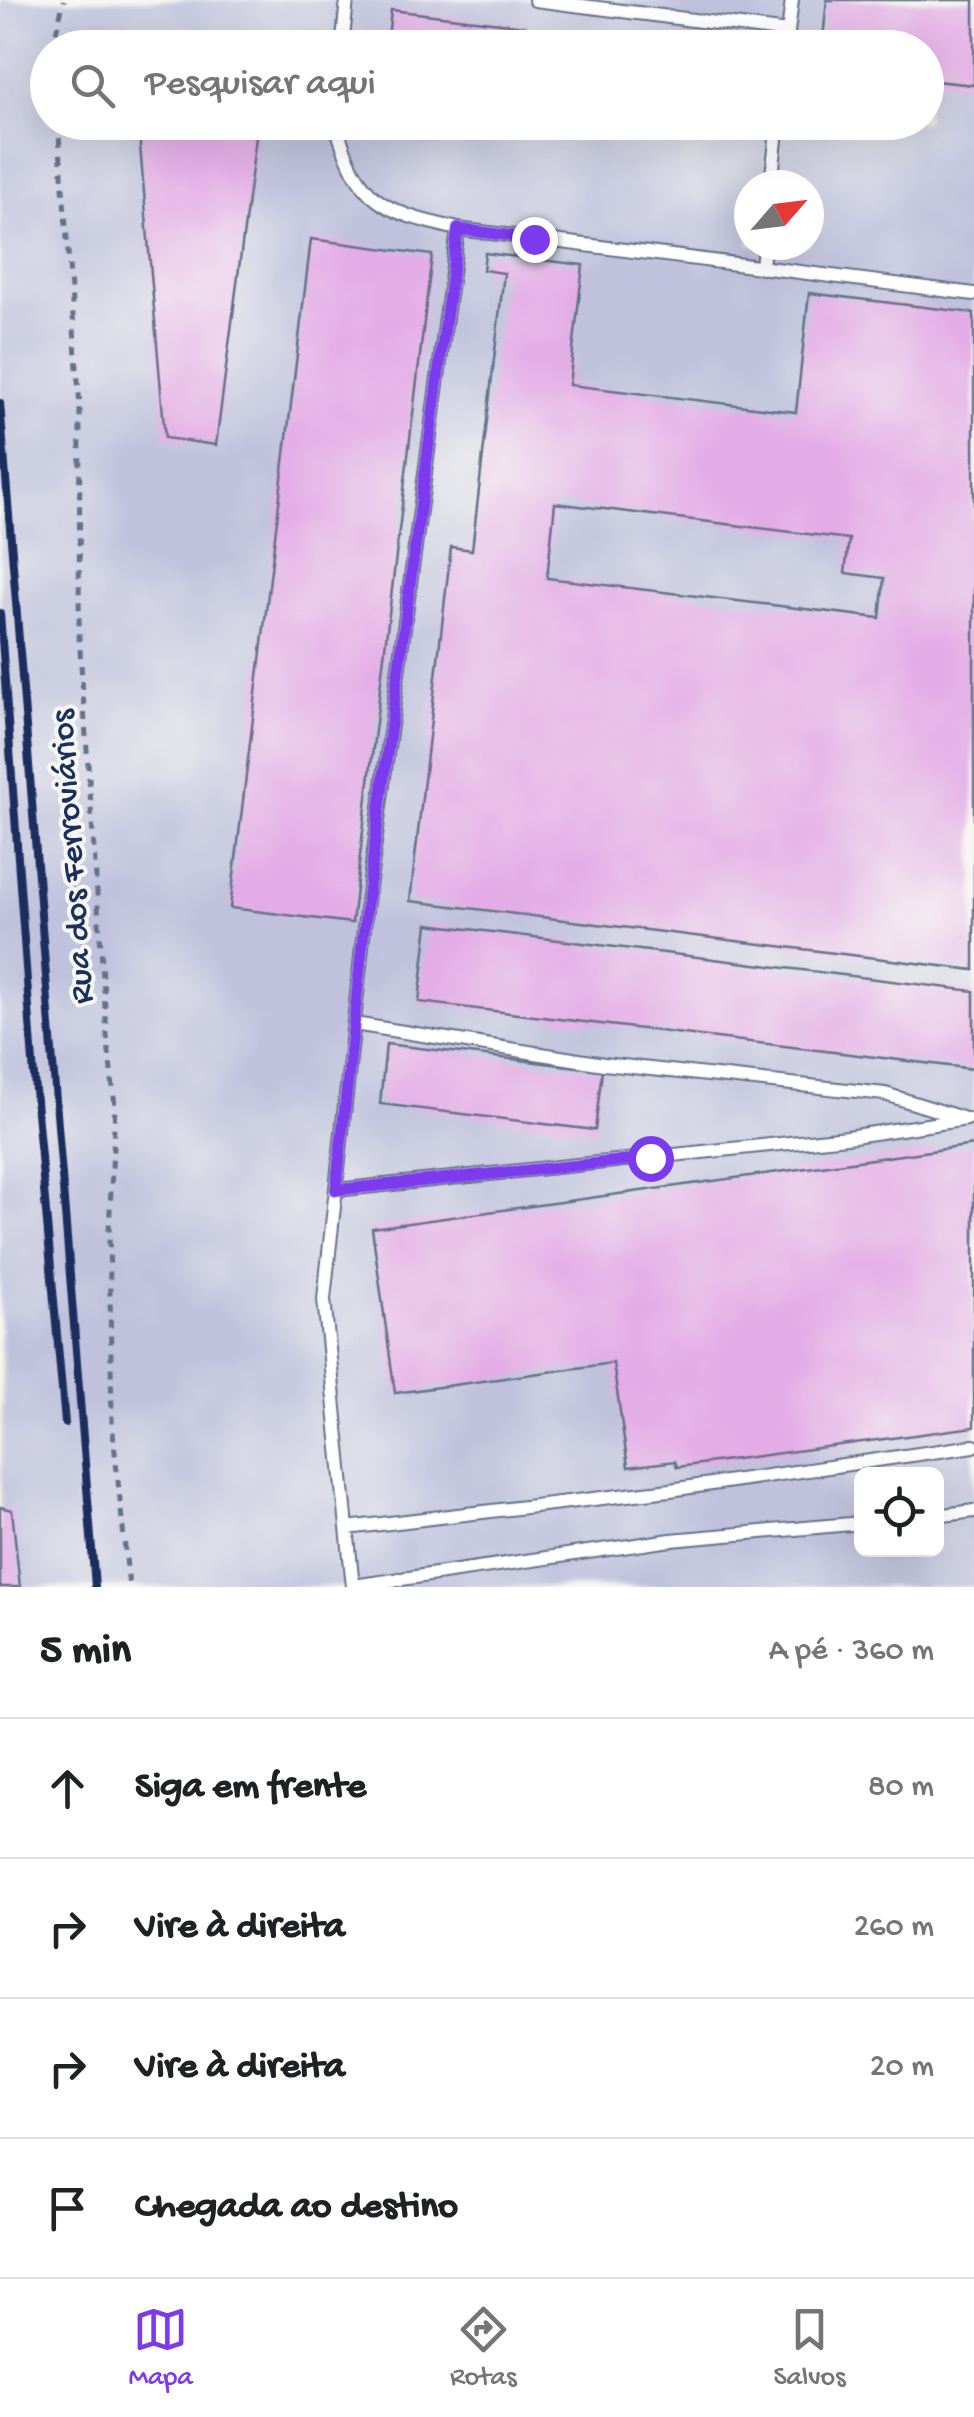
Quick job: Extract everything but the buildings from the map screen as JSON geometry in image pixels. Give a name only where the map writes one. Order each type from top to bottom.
[{"type":"lane","points":[[344,30],[347,0]]},
{"type":"lane","points":[[535,0],[772,30]]},
{"type":"lane","points":[[788,30],[792,0]]},
{"type":"lane","points":[[341,140],[347,161],[366,192],[399,215],[458,229],[974,294]]},
{"type":"lane","points":[[773,170],[776,140]]},
{"type":"lane","points":[[458,229],[366,910],[324,1299],[353,1586],[670,1540],[854,1524]]},
{"type":"lane","points":[[762,268],[763,260]]},
{"type":"lane","points":[[354,1024],[604,1064],[885,1094],[970,1118]]},
{"type":"lane","points":[[336,1190],[847,1138],[970,1118]]},
{"type":"lane","points":[[347,1528],[670,1490],[974,1446]]},
{"type":"lane","points":[[944,1515],[974,1511]]},
{"type":"path","points":[[56,30],[64,0]]},
{"type":"path","name":"Rua dos Ferroviários","points":[[59,140],[80,406],[79,636],[105,1016],[115,1106],[110,1231],[112,1422],[129,1587]]},
{"type":"shaded area","points":[[0,0],[974,0],[974,1587],[0,1587]]},
{"type":"railway","points":[[0,403],[95,1587]]},
{"type":"railway","points":[[0,613],[35,1090],[65,1423]]},
{"type":"route","points":[[534,239],[458,229],[366,910],[336,1190],[650,1158]]}]
